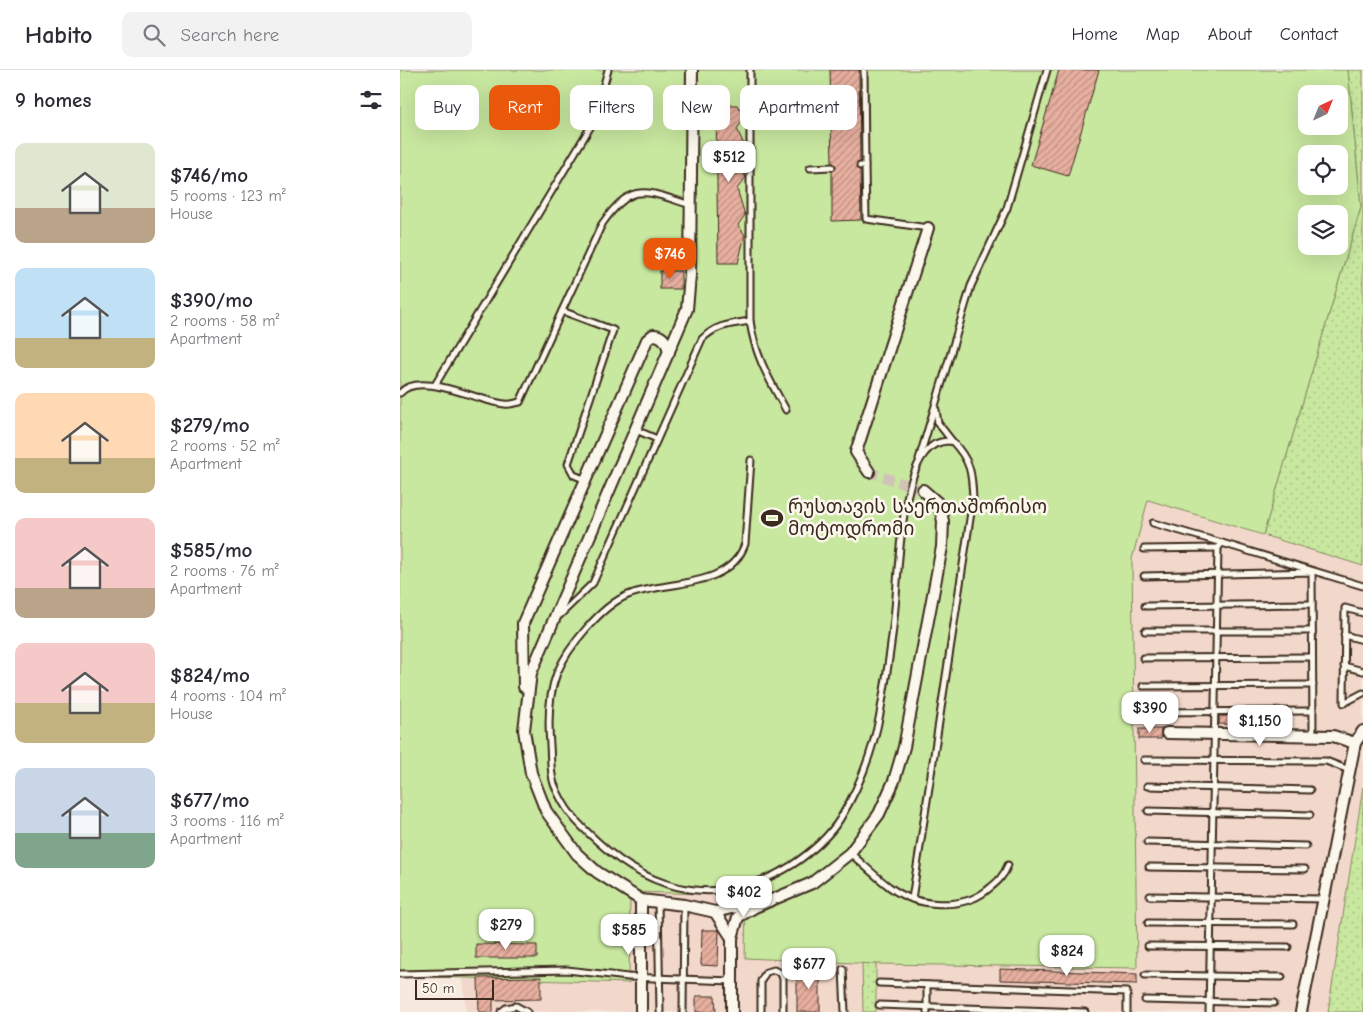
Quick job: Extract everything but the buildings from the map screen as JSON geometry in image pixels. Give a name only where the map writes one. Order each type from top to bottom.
[{"type":"street","points":[[524,730],[531,673],[687,309],[691,205],[692,70]]},
{"type":"street","points":[[869,472],[856,452],[928,228]]},
{"type":"street","points":[[669,352],[665,340],[659,335],[653,335],[647,340],[524,623],[524,730],[531,773],[546,811],[561,835],[597,872],[641,900],[684,905],[715,912],[757,901],[769,901]]},
{"type":"street","points":[[732,1012],[732,938],[738,917],[769,901],[812,883],[850,853],[868,832],[879,814],[894,780],[910,720],[942,548],[943,521],[939,504],[923,490]]},
{"type":"street","points":[[1301,1012],[1354,743],[1363,731]]},
{"type":"street","points":[[1168,733],[1333,736],[1354,743]]},
{"type":"street","points":[[641,900],[641,1012]]},
{"type":"street","points":[[715,912],[732,938]]},
{"type":"lane","points":[[435,385],[594,121],[608,70]]},
{"type":"lane","points":[[750,70],[750,321],[754,346],[761,366],[786,410]]},
{"type":"lane","points":[[864,70],[863,166],[866,220],[928,228]]},
{"type":"lane","points":[[751,460],[745,544],[741,556],[731,566],[714,575],[627,595],[604,610],[580,636],[557,673],[547,716],[553,781],[571,817],[617,860],[661,884],[697,890],[743,888],[776,874],[808,854],[835,826],[847,808],[862,774],[880,716],[895,608],[898,557],[904,512],[916,467],[971,286],[1007,208],[1047,70]]},
{"type":"lane","points":[[810,168],[832,167]]},
{"type":"lane","points":[[400,393],[403,389],[422,384],[435,385],[482,400],[507,405],[520,402],[602,224],[617,203],[631,194],[651,193],[691,205]]},
{"type":"lane","points":[[562,311],[613,330],[568,464],[574,474],[586,480]]},
{"type":"lane","points":[[551,625],[593,583],[702,339],[711,330],[722,325],[750,321]]},
{"type":"lane","points":[[912,899],[973,499],[972,472],[964,453],[938,423],[935,407]]},
{"type":"lane","points":[[636,430],[657,439]]},
{"type":"lane","points":[[916,467],[925,454],[940,442],[952,441]]},
{"type":"lane","points":[[1153,523],[1220,546],[1363,586]]},
{"type":"lane","points":[[1144,549],[1220,546]]},
{"type":"lane","points":[[1209,1012],[1214,712],[1220,546]]},
{"type":"lane","points":[[1144,576],[1312,572]]},
{"type":"lane","points":[[1312,572],[1313,735]]},
{"type":"lane","points":[[1144,606],[1312,604]]},
{"type":"lane","points":[[1363,613],[1345,608],[1344,703],[1363,693]]},
{"type":"lane","points":[[1145,631],[1312,631]]},
{"type":"lane","points":[[1344,635],[1363,640]]},
{"type":"lane","points":[[1143,658],[1312,657]]},
{"type":"lane","points":[[1344,666],[1363,671]]},
{"type":"lane","points":[[1143,686],[1313,685]]},
{"type":"lane","points":[[1145,712],[1313,712]]},
{"type":"lane","points":[[1144,760],[1326,762],[1349,770]]},
{"type":"lane","points":[[1147,786],[1310,790]]},
{"type":"lane","points":[[1148,811],[1310,815]]},
{"type":"lane","points":[[1147,842],[1306,846]]},
{"type":"lane","points":[[850,853],[892,889],[912,899],[959,904],[976,898],[1004,877],[1008,865]]},
{"type":"lane","points":[[1149,866],[1305,869]]},
{"type":"lane","points":[[1150,896],[1323,898]]},
{"type":"lane","points":[[658,902],[660,1012]]},
{"type":"lane","points":[[683,1012],[684,905]]},
{"type":"lane","points":[[1148,922],[1293,924]]},
{"type":"lane","points":[[1148,946],[1288,947]]},
{"type":"lane","points":[[843,969],[845,1012]]},
{"type":"lane","points":[[400,974],[567,970],[641,978],[732,980]]},
{"type":"lane","points":[[761,1012],[762,976],[766,972],[774,970],[781,973],[783,979],[783,1012]]},
{"type":"lane","points":[[1145,975],[1282,977]]},
{"type":"lane","points":[[879,983],[1127,992],[1127,1012]]},
{"type":"lane","points":[[927,1009],[928,985]]},
{"type":"lane","points":[[1145,1000],[1274,1003]]},
{"type":"lane","points":[[879,1005],[927,1009],[1085,1012]]},
{"type":"lane","points":[[501,1012],[506,1008],[516,1006],[527,1012]]},
{"type":"shaded area","points":[[1148,500],[1363,566],[1363,787],[1328,1012],[466,1012],[463,978],[629,983],[629,892],[746,895],[745,958],[876,964],[1137,968],[1132,559]]},
{"type":"green space","name":"რუსთავის საერთაშორისო მოტოდრომი","points":[[400,70],[1348,70],[1361,207],[1348,251],[1348,205],[1298,205],[1298,255],[1347,255],[1263,535],[1148,500],[1132,559],[1137,968],[876,964],[745,958],[746,895],[630,892],[629,983],[400,976]]},
{"type":"green space","points":[[1348,70],[1363,70],[1363,566],[1263,535],[1361,207]]},
{"type":"green space","points":[[1363,787],[1363,1012],[1328,1012]]},
{"type":"green space","points":[[862,963],[876,964],[876,1012],[863,1012]]},
{"type":"tunnel","points":[[869,472],[923,490]]},
{"type":"place","name":"რუსთავის საერთაშორისო მოტოდრომი","points":[[772,518]]}]
